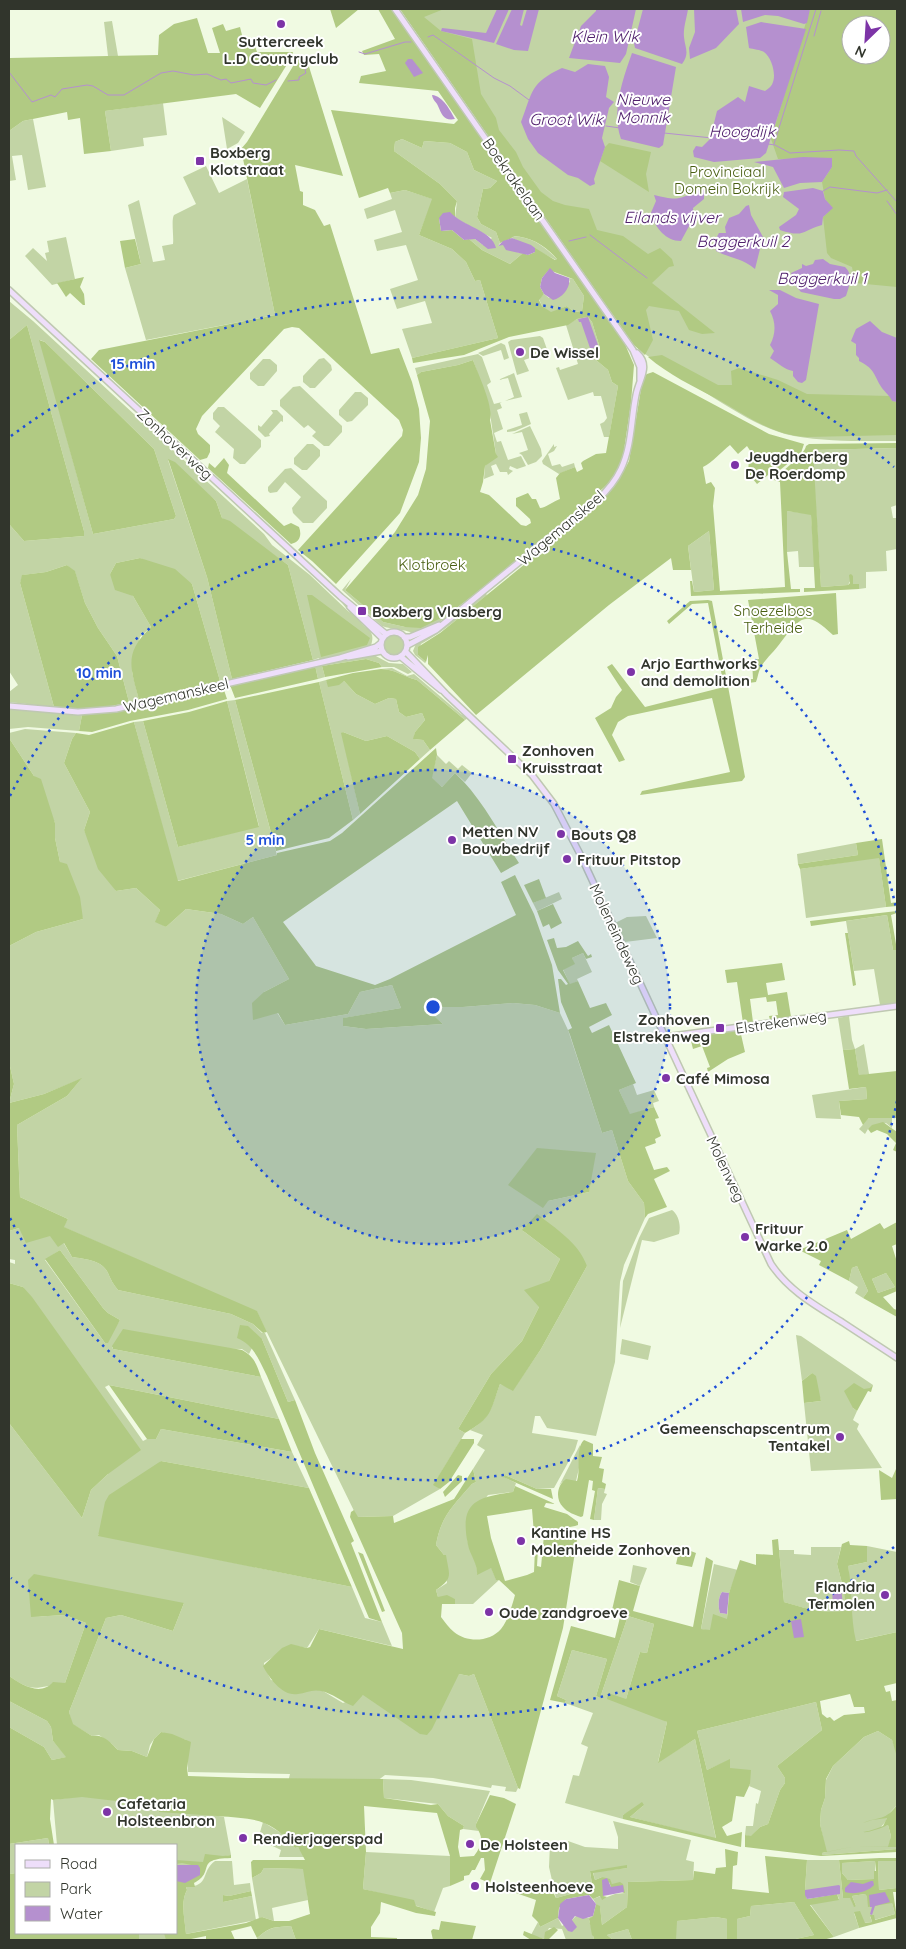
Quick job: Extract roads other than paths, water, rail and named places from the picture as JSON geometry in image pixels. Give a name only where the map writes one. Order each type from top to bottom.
[{"type":"street","name":"Boekrakelaan","points":[[396,9],[633,350]]},
{"type":"street","name":"Zonhoverweg","points":[[9,290],[343,598],[357,616],[383,639]]},
{"type":"street","name":"Wagemanskeel","points":[[408,645],[436,630],[593,502],[615,480],[628,448],[635,398],[640,380],[638,358],[633,350]]},
{"type":"street","name":"Wagemanskeel","points":[[9,706],[78,712],[107,710],[340,658],[376,647],[383,639],[396,632],[404,637],[412,636],[448,620]]},
{"type":"street","points":[[404,637],[408,645],[406,652],[401,656],[447,695]]},
{"type":"street","points":[[382,652],[383,639]]},
{"type":"street","name":"Wagemanskeel","points":[[340,658],[382,652],[390,658],[401,656]]},
{"type":"street","points":[[406,652],[447,695]]},
{"type":"street","name":"Moleneindeweg","points":[[447,695],[532,775],[554,804],[574,842],[666,1039]]},
{"type":"street","name":"Elstrekenweg","points":[[666,1039],[672,1036],[897,1006]]},
{"type":"street","name":"Molenweg","points":[[666,1039],[771,1264],[777,1273],[790,1288],[806,1300],[897,1358]]},
{"type":"water","points":[[497,9],[509,9],[494,43],[441,31],[442,28],[486,33]]},
{"type":"water","points":[[512,9],[524,9],[520,25],[522,26],[527,9],[539,9],[528,51],[514,50],[496,44]]},
{"type":"water","name":"Klein Wik","points":[[596,9],[636,9],[626,54],[620,63],[569,58],[581,26]]},
{"type":"water","points":[[643,9],[688,9],[684,34],[686,54],[682,64],[635,48],[634,43]]},
{"type":"water","points":[[694,9],[736,9],[739,24],[716,48],[690,59],[689,48],[695,32]]},
{"type":"water","points":[[741,9],[810,9],[807,23],[804,24],[778,16],[765,15],[743,22]]},
{"type":"water","name":"Hoogdijk","points":[[761,22],[806,29],[766,153],[760,158],[714,162],[694,157],[693,151],[696,146],[702,147],[710,139],[717,111],[738,97],[745,102],[749,86],[765,91],[773,83],[774,71],[767,55],[763,51],[749,48],[746,27]]},
{"type":"water","name":"Nieuwe Monnik","points":[[632,53],[676,67],[663,145],[659,148],[621,139],[617,117],[619,95]]},
{"type":"water","points":[[408,59],[412,59],[423,73],[414,77],[405,63]]},
{"type":"water","name":"Groot Wik","points":[[588,64],[605,66],[609,77],[606,97],[614,102],[609,108],[602,138],[605,147],[594,179],[595,184],[590,186],[578,178],[568,175],[538,153],[528,139],[521,122],[534,89],[544,78],[562,68],[575,72]]},
{"type":"water","points":[[432,95],[443,101],[455,119],[444,117]]},
{"type":"water","points":[[803,157],[832,158],[832,167],[822,182],[800,183],[784,188],[773,167],[754,162]]},
{"type":"water","points":[[813,188],[823,191],[825,199],[833,208],[823,217],[822,225],[799,234],[780,230],[779,227],[796,215],[799,209],[783,197],[784,192]]},
{"type":"water","name":"Eilands vijver","points":[[698,190],[704,190],[704,199],[693,208],[694,217],[681,241],[670,239],[659,229],[650,215],[656,201],[654,195],[676,198],[686,196]]},
{"type":"water","name":"Baggerkuil 2","points":[[749,205],[751,215],[763,237],[755,269],[740,260],[716,251],[715,240],[719,233],[726,233],[725,227],[729,218],[739,214]]},
{"type":"water","points":[[450,212],[455,217],[483,232],[489,237],[496,248],[488,249],[475,239],[464,240],[452,230],[441,231],[439,218],[443,213]]},
{"type":"water","points":[[512,238],[531,245],[535,248],[535,252],[528,255],[506,250],[503,245],[498,246],[503,241]]},
{"type":"water","name":"Baggerkuil 1","points":[[823,259],[830,264],[845,267],[848,270],[850,281],[846,296],[834,299],[801,292],[794,284],[791,273],[802,268],[802,264],[806,266],[813,264],[815,260]]},
{"type":"water","points":[[550,268],[555,273],[569,278],[566,292],[553,300],[544,294],[540,287],[542,278]]},
{"type":"water","points":[[769,290],[780,290],[796,298],[819,304],[806,380],[802,383],[798,382],[793,376],[793,371],[784,368],[770,358],[774,351],[770,345],[774,328],[770,311],[778,304],[778,295]]},
{"type":"water","points":[[588,317],[599,348],[590,348],[581,322],[578,319]]},
{"type":"water","points":[[870,321],[882,332],[897,338],[897,402],[892,401],[870,368],[859,361],[856,355],[856,344],[851,341],[856,329]]},
{"type":"water","points":[[836,1586],[841,1587],[843,1606],[833,1607],[832,1589]]},
{"type":"water","points":[[722,1592],[729,1593],[727,1614],[720,1613],[719,1611],[719,1599]]},
{"type":"water","points":[[801,1619],[804,1637],[794,1638],[791,1621]]},
{"type":"water","points":[[178,1865],[198,1865],[200,1875],[185,1883],[178,1881]]},
{"type":"water","points":[[607,1878],[611,1887],[623,1885],[624,1892],[603,1896],[602,1880]]},
{"type":"water","points":[[873,1881],[874,1885],[865,1891],[845,1892],[845,1888],[851,1882],[863,1884]]},
{"type":"water","points":[[839,1885],[840,1894],[807,1899],[805,1895],[805,1890]]},
{"type":"water","points":[[885,1892],[890,1902],[875,1906],[872,1915],[870,1914],[872,1907],[870,1907],[869,1895]]},
{"type":"water","points":[[589,1895],[596,1904],[593,1916],[583,1919],[575,1916],[572,1920],[577,1927],[572,1932],[568,1931],[558,1918],[560,1904],[566,1899]]},
{"type":"waterway","points":[[774,144],[816,9]]},
{"type":"waterway","points":[[814,36],[821,11]]},
{"type":"waterway","points":[[428,37],[433,35],[529,100]]},
{"type":"waterway","points":[[359,52],[365,54],[405,42],[411,42]]},
{"type":"waterway","points":[[288,81],[299,80],[299,77],[306,73],[305,70],[307,68]]},
{"type":"waterway","points":[[9,72],[32,102],[51,95],[55,97],[62,89],[87,85],[93,86],[108,95],[124,95],[161,73],[173,71],[194,75],[207,74],[221,80],[226,79],[231,83],[251,79],[253,83],[266,85],[276,80]]},
{"type":"waterway","points":[[606,126],[620,128]]},
{"type":"waterway","points":[[664,133],[712,138]]},
{"type":"waterway","points":[[768,144],[775,145],[790,153],[854,151],[856,156],[897,202]]},
{"type":"waterway","points":[[823,191],[830,187],[877,193],[887,190]]},
{"type":"waterway","points":[[887,201],[897,215]]},
{"type":"waterway","points":[[590,235],[647,278]]},
{"type":"waterway","points":[[569,241],[586,237]]},
{"type":"place","name":"Suttercreek L.D Countryclub","points":[[281,24]]},
{"type":"place","name":"Boxberg Klotstraat","points":[[200,161]]},
{"type":"place","name":"De Wissel","points":[[520,352]]},
{"type":"place","name":"Jeugdherberg De Roerdomp","points":[[735,465]]},
{"type":"place","name":"Boxberg Vlasberg","points":[[362,611]]},
{"type":"place","name":"Arjo Earthworks and demolition","points":[[631,672]]},
{"type":"place","name":"Zonhoven Kruisstraat","points":[[512,759]]},
{"type":"place","name":"Bouts Q8","points":[[561,834]]},
{"type":"place","name":"Metten NV Bouwbedrijf","points":[[452,840]]},
{"type":"place","name":"Frituur Pitstop","points":[[567,859]]},
{"type":"place","name":"Zonhoven Elstrekenweg","points":[[720,1028]]},
{"type":"place","name":"Café Mimosa","points":[[666,1078]]},
{"type":"place","name":"Frituur Warke 2.0","points":[[745,1237]]},
{"type":"place","name":"Gemeenschapscentrum Tentakel","points":[[840,1437]]},
{"type":"place","name":"Kantine HS Molenheide Zonhoven","points":[[521,1541]]},
{"type":"place","name":"Flandria Termolen","points":[[885,1595]]},
{"type":"place","name":"Oude zandgroeve","points":[[489,1612]]},
{"type":"place","name":"Cafetaria Holsteenbron","points":[[107,1812]]},
{"type":"place","name":"Rendierjagerspad","points":[[243,1838]]},
{"type":"place","name":"De Holsteen","points":[[470,1844]]},
{"type":"place","name":"Holsteenhoeve","points":[[475,1886]]},
{"type":"park label","name":"Provinciaal Domein Bokrijk","points":[[727,180]]},
{"type":"park label","name":"Klotbroek","points":[[432,564]]},
{"type":"park label","name":"Snoezelbos Terheide","points":[[773,618]]}]
